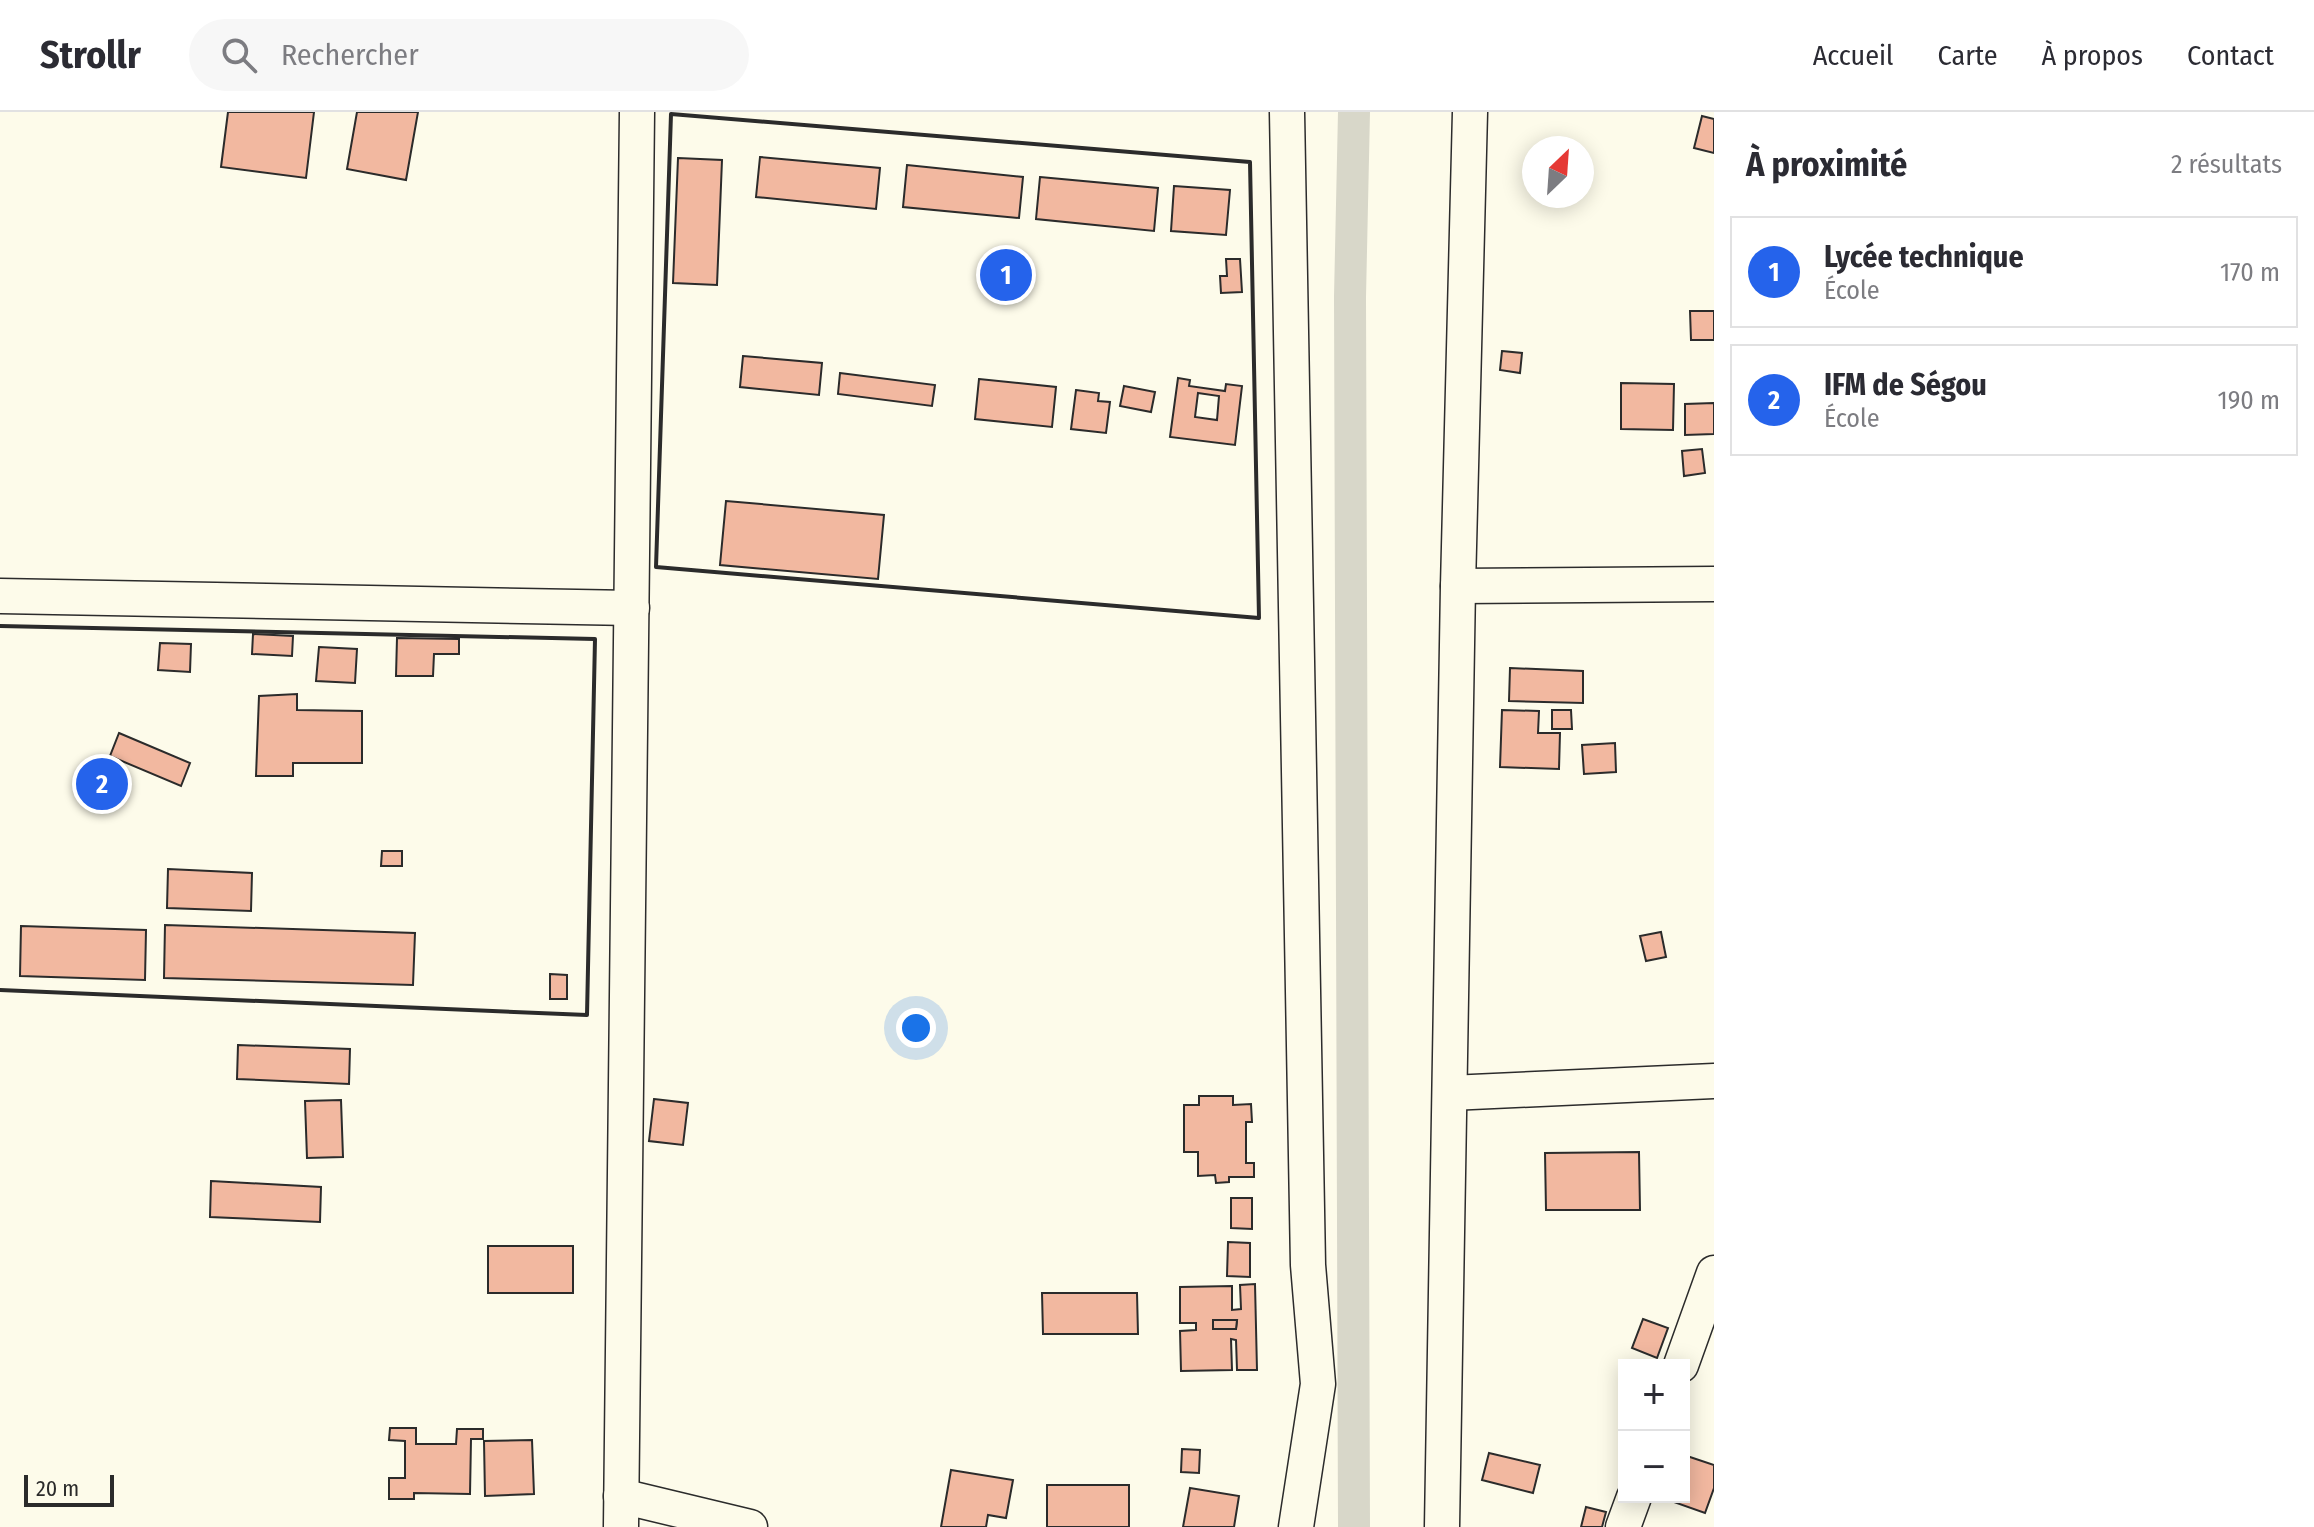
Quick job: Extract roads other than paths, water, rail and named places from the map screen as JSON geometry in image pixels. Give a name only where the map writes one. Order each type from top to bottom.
[{"type":"street","points":[[637,112],[621,1511],[750,1527]]},
{"type":"street","points":[[1287,112],[1308,1249],[1318,1384],[1296,1527]]},
{"type":"street","points":[[1442,1527],[1458,586],[1470,112]]},
{"type":"street","points":[[1458,586],[1714,584]]},
{"type":"street","points":[[0,596],[632,608]]},
{"type":"street","points":[[1450,1093],[1714,1081]]},
{"type":"street","points":[[1684,1359],[1708,1308],[1714,1273]]},
{"type":"street","points":[[1623,1527],[1632,1503]]},
{"type":"waterway","points":[[1354,112],[1350,297],[1354,1527]]},
{"type":"place","name":"Lycée technique","points":[[1006,275]]},
{"type":"place","name":"IFM de Ségou","points":[[102,784]]}]
